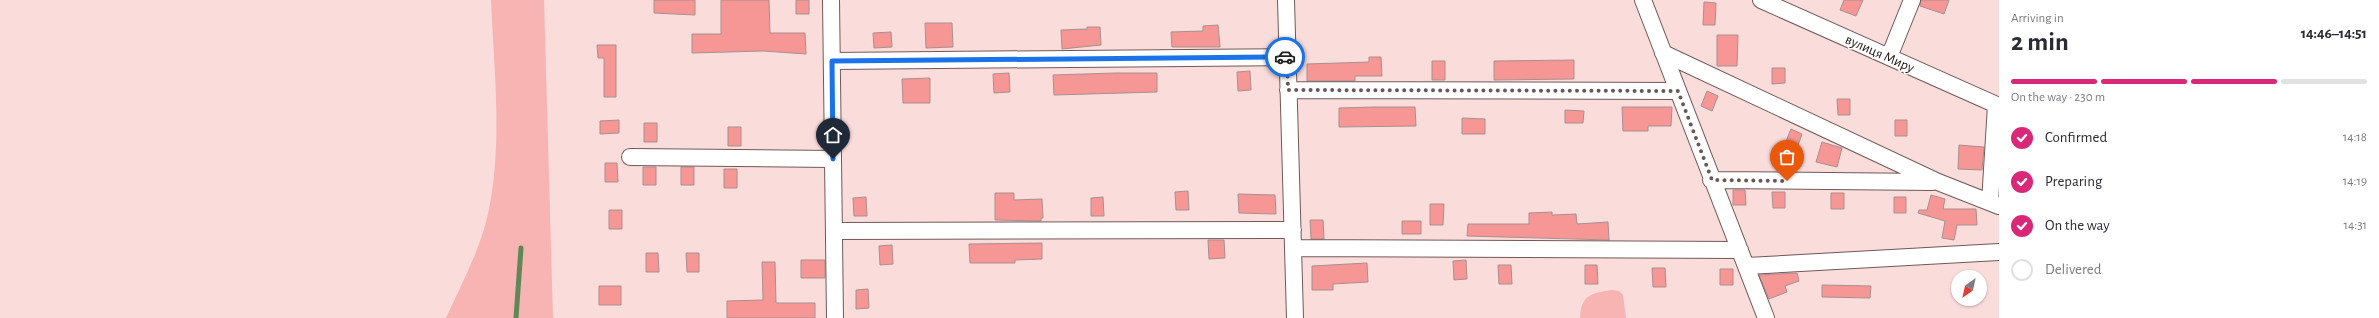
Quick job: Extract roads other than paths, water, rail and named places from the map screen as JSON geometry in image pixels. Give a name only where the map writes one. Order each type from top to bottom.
[{"type":"street","points":[[831,0],[835,318]]},
{"type":"street","points":[[1286,0],[1295,318]]},
{"type":"street","points":[[1643,0],[1766,318]]},
{"type":"street","name":"вулиця Миру","points":[[1761,0],[1998,105]]},
{"type":"street","points":[[1889,57],[1912,0]]},
{"type":"street","points":[[1663,53],[1938,182],[1994,204],[1998,105]]},
{"type":"street","points":[[832,61],[1287,57]]},
{"type":"street","points":[[1288,90],[1678,91]]},
{"type":"street","points":[[630,157],[833,159]]},
{"type":"street","points":[[1712,180],[1938,182]]},
{"type":"street","points":[[834,231],[1292,230]]},
{"type":"street","points":[[1293,248],[1740,250]]},
{"type":"street","points":[[1747,266],[1999,252]]},
{"type":"waterway","points":[[516,318],[521,248]]}]
